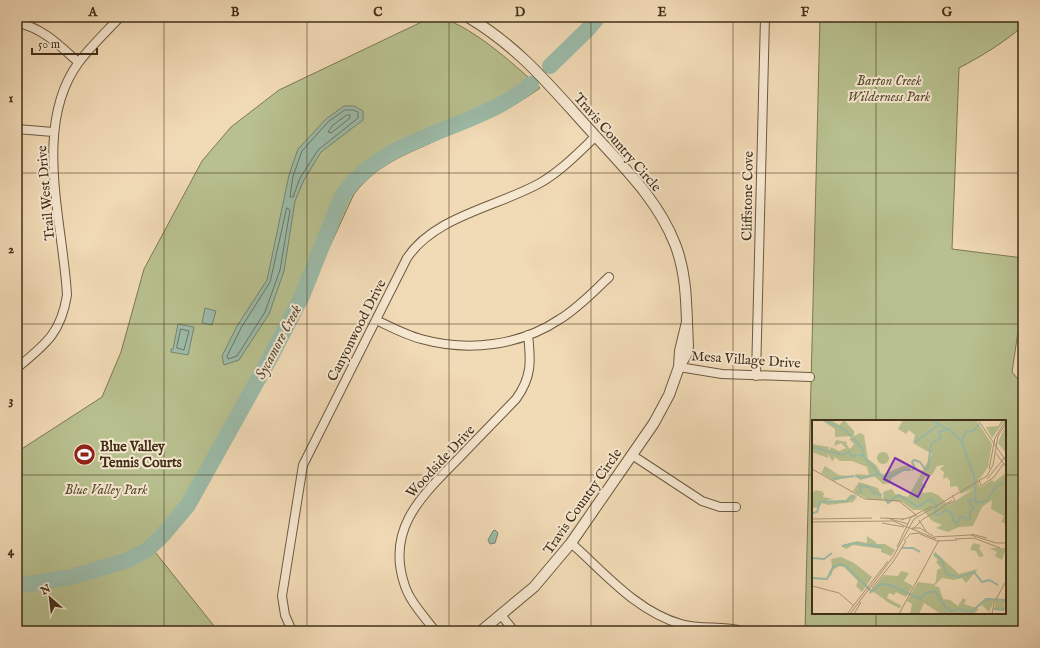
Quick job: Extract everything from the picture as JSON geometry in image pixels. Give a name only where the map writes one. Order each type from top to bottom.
[{"type":"street","name":"Trail West Drive","points":[[17,368],[49,340],[64,313],[67,295],[54,169],[53,132],[66,87],[78,62],[120,17]]},
{"type":"street","name":"Travis Country Circle","points":[[468,17],[503,40],[519,54],[640,184],[668,227],[680,260],[687,294],[687,322],[680,351],[679,368],[664,407],[550,570],[534,587],[482,631]]},
{"type":"street","name":"Cliffstone Cove","points":[[756,376],[765,17]]},
{"type":"street","points":[[17,23],[33,28],[48,36],[78,62]]},
{"type":"street","points":[[17,129],[53,132]]},
{"type":"street","name":"Canyonwood Drive","points":[[292,631],[285,615],[282,596],[304,465],[407,258],[420,241],[439,228],[549,178],[596,136]]},
{"type":"street","points":[[376,320],[421,339],[454,345],[487,345],[528,335],[551,324],[569,313],[608,277]]},
{"type":"street","name":"Woodside Drive","points":[[435,631],[413,602],[404,584],[400,563],[403,531],[408,518],[420,498],[523,390],[530,372],[528,335]]},
{"type":"street","name":"Mesa Village Drive","points":[[679,368],[722,374],[810,377]]},
{"type":"street","points":[[632,454],[702,501],[720,506],[736,507]]},
{"type":"street","points":[[570,543],[627,593],[659,616],[693,627],[742,631]]},
{"type":"street","points":[[501,615],[514,631]]},
{"type":"green space","name":"Blue Valley Park","points":[[432,17],[445,19],[474,34],[504,56],[540,88],[503,111],[392,161],[372,175],[354,194],[303,304],[261,384],[200,494],[167,540],[155,552],[218,631],[17,631],[17,452],[102,397],[121,352],[144,269],[202,161],[231,127],[279,90]]},
{"type":"green space","name":"Barton Creek Wilderness Park","points":[[820,17],[1023,17],[1023,26],[1008,38],[976,59],[959,68],[952,249],[1023,258],[1023,328],[1018,332],[1012,372],[1023,385],[1023,631],[805,631]]},
{"type":"water","points":[[344,106],[354,106],[363,111],[363,120],[321,152],[304,180],[295,201],[284,271],[269,314],[239,360],[224,365],[222,356],[237,326],[267,280],[289,175],[298,149],[326,119]]},
{"type":"water","points":[[205,308],[216,311],[212,325],[202,323]]},
{"type":"water","points":[[178,324],[194,327],[188,355],[171,352],[171,349],[173,349]]},
{"type":"water","points":[[495,530],[498,533],[495,543],[490,544],[488,540]]},
{"type":"waterway","name":"Sycamore Creek","points":[[550,66],[587,30],[598,17]]},
{"type":"waterway","name":"Sycamore Creek","points":[[17,586],[71,577],[128,560],[147,550],[161,537],[188,505],[270,358],[302,296],[342,196],[360,175],[382,158],[406,145],[484,113],[509,100],[531,84]]},
{"type":"place","name":"Blue Valley Tennis Courts","points":[[84,454]]}]
